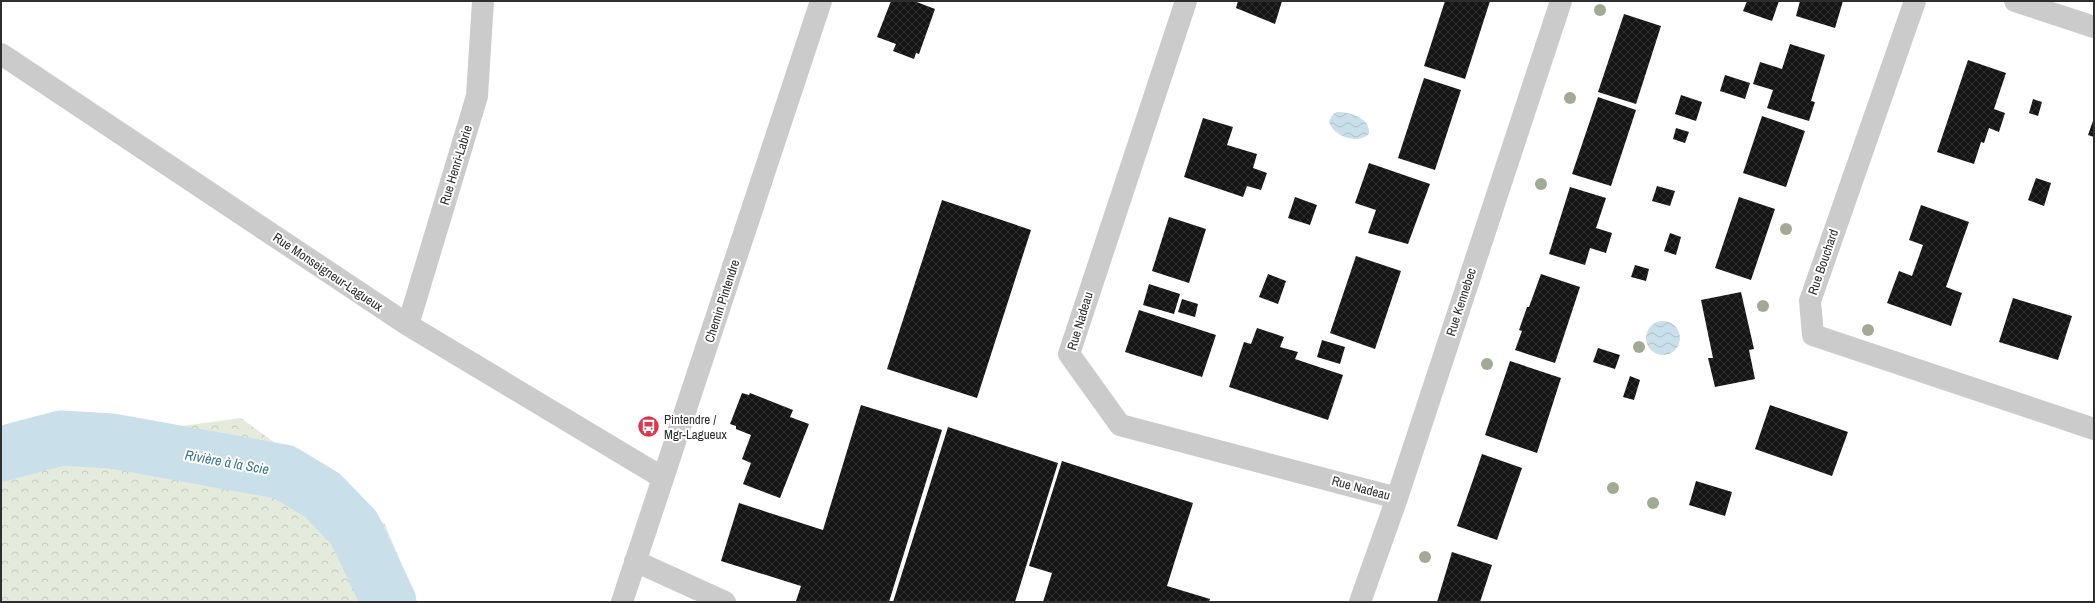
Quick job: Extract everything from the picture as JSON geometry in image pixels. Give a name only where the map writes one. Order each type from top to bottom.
[{"type":"street","name":"Rue Henri-Labrie","points":[[408,325],[477,96],[483,1]]},
{"type":"street","name":"Chemin Pintendre","points":[[622,602],[821,1]]},
{"type":"street","name":"Rue Nadeau","points":[[1186,1],[1069,354],[1120,425],[1397,498]]},
{"type":"street","name":"Rue Kennebec","points":[[1360,602],[1397,498],[1561,1]]},
{"type":"street","name":"Rue Bouchard","points":[[1915,1],[1810,301],[1813,335],[2094,429]]},
{"type":"street","points":[[2016,1],[2094,27]]},
{"type":"street","name":"Rue Monseigneur-Lagueux","points":[[1,54],[408,325],[663,478]]},
{"type":"street","points":[[635,561],[725,602]]},
{"type":"green space","points":[[241,418],[385,524],[417,602],[1,602],[1,444],[26,447]]},
{"type":"water","points":[[1337,112],[1348,113],[1359,117],[1367,124],[1369,134],[1358,139],[1352,139],[1340,135],[1331,126],[1329,121],[1333,114]]},
{"type":"water","points":[[1663,321],[1675,326],[1680,338],[1675,350],[1663,355],[1651,350],[1646,338],[1651,326]]},
{"type":"building","points":[[891,1],[914,1],[935,9],[919,54],[916,53],[914,59],[893,51],[896,44],[877,37]]},
{"type":"building","points":[[1238,1],[1282,1],[1275,24],[1236,8]]},
{"type":"building","points":[[1445,1],[1490,1],[1465,79],[1424,66]]},
{"type":"building","points":[[1747,1],[1779,1],[1772,21],[1743,11]]},
{"type":"building","points":[[1800,1],[1843,1],[1835,28],[1796,16]]},
{"type":"building","points":[[1624,14],[1661,26],[1636,104],[1598,92]]},
{"type":"building","points":[[1790,44],[1825,55],[1811,101],[1815,102],[1809,121],[1767,108],[1773,90],[1753,84],[1760,62],[1782,69]]},
{"type":"building","points":[[1968,60],[2006,73],[1994,109],[2005,113],[1999,132],[1989,128],[1984,143],[1981,142],[1974,164],[1937,152]]},
{"type":"building","points":[[1725,75],[1750,83],[1745,99],[1720,91]]},
{"type":"building","points":[[1424,78],[1461,90],[1435,170],[1398,158]]},
{"type":"building","points":[[1681,95],[1702,102],[1696,121],[1675,114]]},
{"type":"building","points":[[1598,97],[1636,110],[1611,186],[1572,174]]},
{"type":"building","points":[[2033,99],[2042,102],[2038,116],[2029,113]]},
{"type":"building","points":[[1762,116],[1805,131],[1786,187],[1743,173]]},
{"type":"building","points":[[1203,118],[1233,127],[1227,145],[1257,154],[1253,168],[1267,173],[1261,190],[1247,186],[1243,197],[1184,177]]},
{"type":"building","points":[[2094,118],[2094,137],[2088,135]]},
{"type":"building","points":[[1676,128],[1689,132],[1685,143],[1673,139]]},
{"type":"building","points":[[1369,163],[1430,184],[1408,244],[1368,233],[1376,210],[1355,203]]},
{"type":"building","points":[[2036,178],[2051,183],[2044,206],[2028,200]]},
{"type":"building","points":[[1657,186],[1675,191],[1670,206],[1652,201]]},
{"type":"building","points":[[1570,187],[1606,198],[1596,228],[1612,233],[1606,253],[1590,248],[1585,265],[1549,254]]},
{"type":"building","points":[[1295,197],[1317,205],[1310,225],[1288,218]]},
{"type":"building","points":[[1739,197],[1775,209],[1751,280],[1715,268]]},
{"type":"building","points":[[942,200],[1031,230],[977,398],[887,369]]},
{"type":"building","points":[[1921,205],[1969,222],[1946,287],[1962,293],[1951,326],[1887,303],[1899,271],[1912,276],[1923,245],[1909,240]]},
{"type":"building","points":[[1169,217],[1206,229],[1189,283],[1152,271]]},
{"type":"building","points":[[1670,233],[1681,237],[1676,255],[1664,251]]},
{"type":"building","points":[[1356,256],[1401,271],[1375,349],[1330,333]]},
{"type":"building","points":[[1635,265],[1649,269],[1646,281],[1631,277]]},
{"type":"building","points":[[1268,274],[1286,281],[1278,304],[1259,297]]},
{"type":"building","points":[[1541,274],[1580,287],[1555,363],[1515,350],[1522,331],[1519,330]]},
{"type":"building","points":[[1149,284],[1180,294],[1174,314],[1143,305]]},
{"type":"building","points":[[1741,292],[1754,349],[1749,350],[1755,379],[1715,387],[1708,358],[1713,358],[1701,300]]},
{"type":"building","points":[[2013,298],[2072,316],[2058,360],[1999,342]]},
{"type":"building","points":[[1182,299],[1198,304],[1195,317],[1178,312]]},
{"type":"building","points":[[1139,310],[1216,335],[1202,377],[1125,352]]},
{"type":"building","points":[[1257,328],[1284,337],[1280,347],[1298,352],[1295,359],[1343,375],[1328,420],[1229,387],[1244,342],[1251,344]]},
{"type":"building","points":[[1322,340],[1345,347],[1340,364],[1317,357]]},
{"type":"building","points":[[1598,348],[1620,355],[1615,369],[1593,362]]},
{"type":"building","points":[[1510,361],[1561,378],[1537,453],[1485,435]]},
{"type":"building","points":[[1630,376],[1640,380],[1634,400],[1623,397]]},
{"type":"building","points":[[742,393],[749,395],[750,393],[793,410],[790,417],[809,424],[780,498],[743,484],[751,463],[742,459],[751,435],[736,429],[736,426],[730,424]]},
{"type":"building","points":[[861,405],[942,430],[889,602],[796,601],[801,586],[721,561],[739,503],[823,530]]},
{"type":"building","points":[[1770,405],[1848,432],[1832,476],[1755,449]]},
{"type":"building","points":[[948,427],[1058,463],[1015,602],[893,602]]},
{"type":"building","points":[[1482,454],[1522,468],[1497,540],[1457,526]]},
{"type":"building","points":[[1062,461],[1193,503],[1167,586],[1210,599],[1209,602],[1043,602],[1052,573],[1029,566]]},
{"type":"building","points":[[1696,481],[1732,492],[1725,516],[1689,505]]},
{"type":"building","points":[[1452,552],[1492,565],[1480,602],[1437,602]]},
{"type":"waterway","name":"Rivière à la Scie","points":[[1,454],[61,438],[112,441],[284,472],[322,495],[354,528],[389,602]]},
{"type":"place","name":"Pintendre / Mgr-Lagueux","points":[[649,426]]}]
